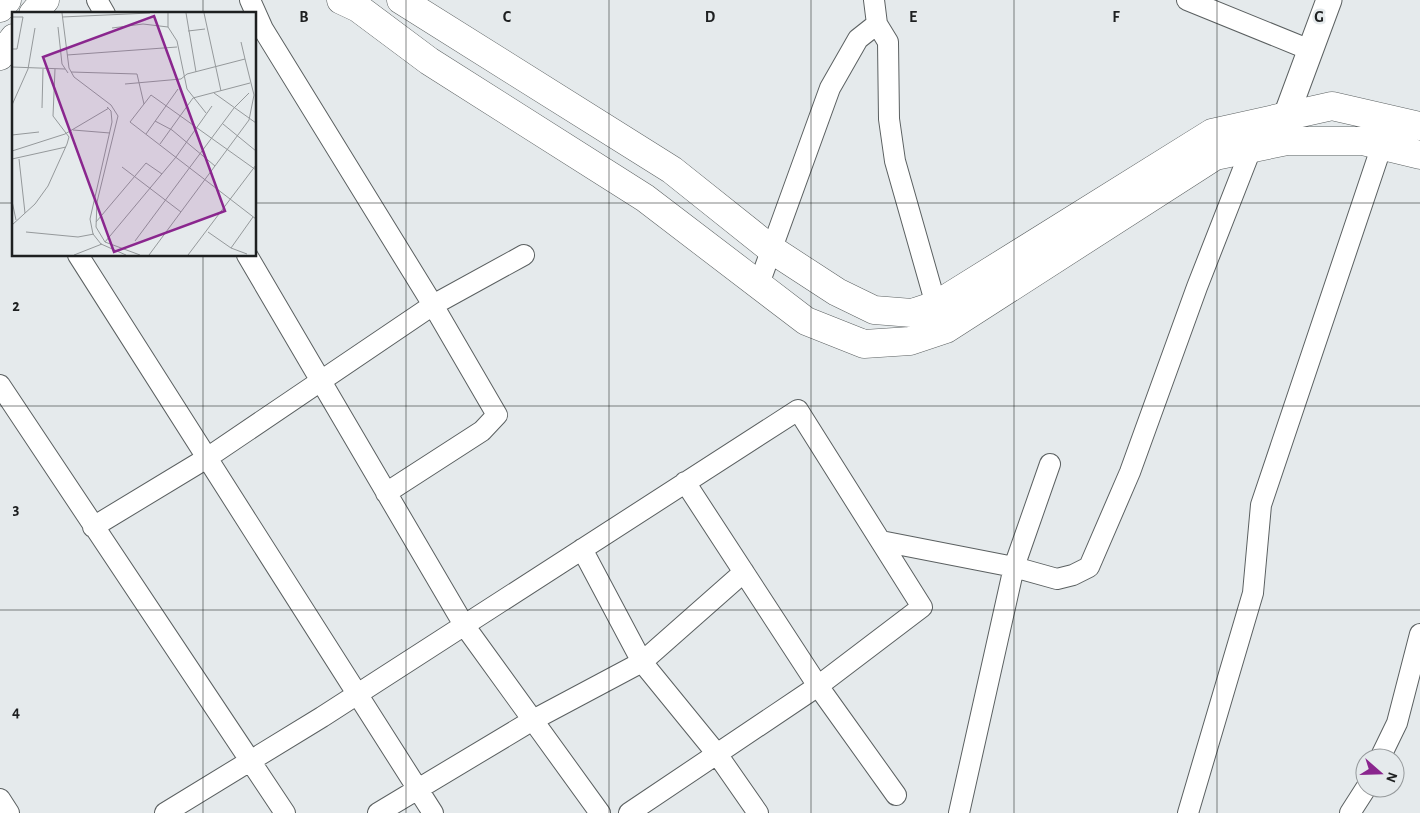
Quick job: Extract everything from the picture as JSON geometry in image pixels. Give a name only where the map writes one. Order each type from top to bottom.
[{"type":"highway","points":[[0,8],[7,0]]},
{"type":"highway","points":[[35,12],[45,0]]},
{"type":"highway","points":[[341,0],[358,8],[437,66],[646,198],[806,321],[864,344],[910,341],[941,317],[1212,133],[1332,106],[1420,126]]},
{"type":"highway","points":[[401,0],[672,170],[772,249],[837,292],[874,310],[941,317],[1215,156],[1287,141],[1362,141],[1420,155]]},
{"type":"highway","points":[[0,56],[12,41]]},
{"type":"street","points":[[97,0],[104,12]]},
{"type":"street","points":[[250,0],[255,12]]},
{"type":"street","points":[[874,0],[877,24],[888,42],[889,120],[896,161],[941,317]]},
{"type":"street","points":[[1187,0],[1310,50]]},
{"type":"street","points":[[1286,116],[1329,0]]},
{"type":"street","points":[[256,13],[263,29],[433,305],[497,415],[482,431],[386,493]]},
{"type":"street","points":[[759,284],[830,88],[858,39],[877,24]]},
{"type":"street","points":[[1188,813],[1252,593],[1261,505],[1382,146]]},
{"type":"street","points":[[881,541],[1014,568],[1057,579],[1072,575],[1089,567],[1130,472],[1197,287],[1251,149]]},
{"type":"street","points":[[93,527],[207,458],[433,305],[524,255]]},
{"type":"street","points":[[79,256],[433,813]]},
{"type":"street","points":[[248,256],[464,625],[600,813]]},
{"type":"street","points":[[0,385],[285,813]]},
{"type":"street","points":[[165,813],[358,694],[798,410],[922,607],[818,686],[629,813]]},
{"type":"street","points":[[959,813],[1014,568],[1050,464]]},
{"type":"street","points":[[685,482],[818,686],[896,795]]},
{"type":"street","points":[[582,549],[642,662],[717,754],[758,813]]},
{"type":"street","points":[[378,813],[533,720],[642,662],[744,572]]},
{"type":"street","points":[[1385,748],[1397,723],[1420,634]]},
{"type":"street","points":[[1350,813],[1360,798]]},
{"type":"street","points":[[0,799],[9,813]]}]
